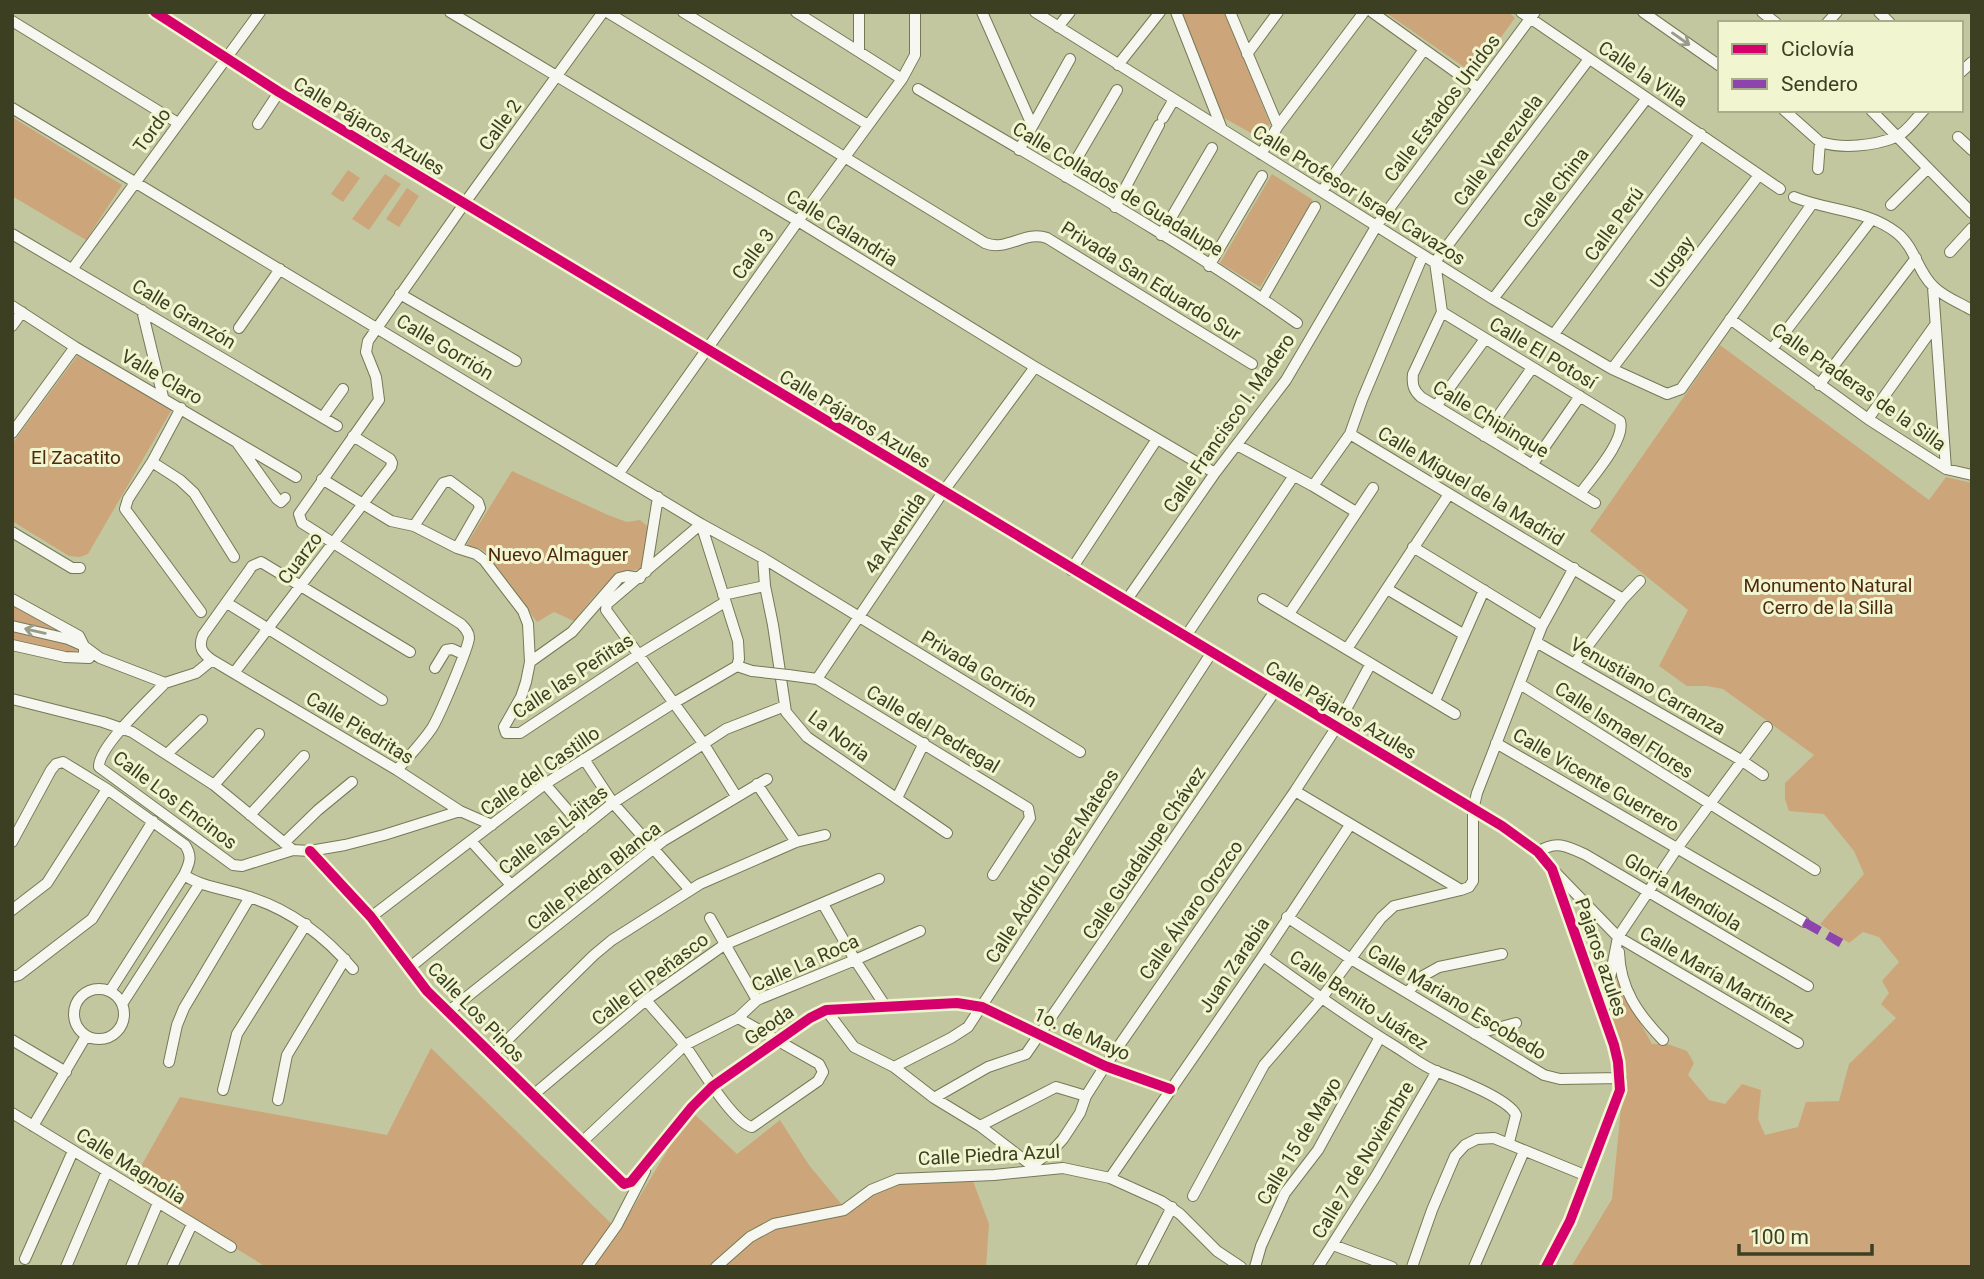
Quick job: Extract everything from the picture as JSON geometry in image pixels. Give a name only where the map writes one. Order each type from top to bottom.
[{"type":"street","name":"Calle Pájaros Azules","points":[[155,12],[279,92],[1071,570],[1186,636],[1502,827],[1538,852]]},
{"type":"street","name":"Tordo","points":[[73,268],[260,12]]},
{"type":"street","name":"Calle Calandria","points":[[450,12],[1035,367],[1215,473]]},
{"type":"street","name":"Calle 2","points":[[377,327],[605,12]]},
{"type":"street","name":"Privada San Eduardo Sur","points":[[605,12],[991,245],[1003,245],[1033,234],[1047,237],[1252,364]]},
{"type":"street","points":[[682,12],[868,125]]},
{"type":"street","points":[[859,12],[859,51]]},
{"type":"street","name":"Calle 3","points":[[619,473],[902,79],[915,55],[915,12]]},
{"type":"street","points":[[982,12],[1032,125]]},
{"type":"street","name":"Calle Profesor Israel Cavazos","points":[[1034,12],[1493,299],[1612,369],[1662,392],[1672,394],[1681,390],[1730,319]]},
{"type":"street","points":[[1059,27],[1070,12]]},
{"type":"street","points":[[1118,65],[1160,12]]},
{"type":"street","points":[[1176,12],[1222,130]]},
{"type":"street","points":[[1230,12],[1278,126]]},
{"type":"street","points":[[1247,54],[1278,12]]},
{"type":"street","points":[[1261,154],[1278,126],[1364,12]]},
{"type":"street","points":[[1372,12],[1478,88]]},
{"type":"street","points":[[1643,12],[1718,65]]},
{"type":"street","points":[[799,13],[902,79]]},
{"type":"street","name":"Calle la Villa","points":[[1529,14],[1589,59],[1780,188]]},
{"type":"street","name":"Calle Estados Unidos","points":[[1377,225],[1529,14]]},
{"type":"street","points":[[12,21],[178,123]]},
{"type":"street","points":[[1322,191],[1423,51]]},
{"type":"street","points":[[1019,150],[1070,59]]},
{"type":"street","name":"Calle Venezuela","points":[[1435,262],[1589,59]]},
{"type":"street","name":"Calle Collados de Guadalupe","points":[[918,89],[1161,235],[1297,323]]},
{"type":"street","points":[[1066,177],[1117,90]]},
{"type":"street","points":[[258,124],[279,92]]},
{"type":"street","name":"Calle China","points":[[1493,299],[1647,98]]},
{"type":"street","points":[[1115,207],[1173,100]]},
{"type":"street","name":"Calle Gorrión","points":[[12,108],[859,617]]},
{"type":"street","points":[[1786,112],[1819,142],[1834,147],[1851,147],[1898,137],[1922,112]]},
{"type":"street","points":[[1873,112],[1972,213]]},
{"type":"street","name":"Calle Perú","points":[[1555,334],[1701,134]]},
{"type":"street","points":[[1958,136],[1972,150]]},
{"type":"street","points":[[1818,169],[1819,142]]},
{"type":"street","points":[[1161,235],[1212,148]]},
{"type":"street","points":[[1891,205],[1928,168]]},
{"type":"street","name":"Urugay","points":[[1612,369],[1759,175]]},
{"type":"street","points":[[1209,265],[1262,176]]},
{"type":"street","points":[[1794,197],[1871,219],[1899,234],[1909,244],[1933,287],[1946,469]]},
{"type":"street","points":[[1730,319],[1812,204]]},
{"type":"street","points":[[1262,299],[1315,207]]},
{"type":"street","points":[[1772,349],[1871,219]]},
{"type":"street","name":"Calle Francisco I. Madero","points":[[1126,601],[1215,473],[1286,380],[1377,225]]},
{"type":"street","points":[[1950,253],[1972,228]]},
{"type":"street","name":"Calle Granzón","points":[[12,234],[337,426]]},
{"type":"street","points":[[1313,486],[1350,434],[1423,255]]},
{"type":"street","points":[[1819,384],[1916,258]]},
{"type":"street","points":[[1435,262],[1442,312]]},
{"type":"street","points":[[239,328],[280,269]]},
{"type":"street","points":[[1933,287],[1972,310]]},
{"type":"street","points":[[400,294],[516,361]]},
{"type":"street","name":"Valle Claro","points":[[12,306],[75,347],[296,477]]},
{"type":"street","points":[[142,310],[163,397]]},
{"type":"street","points":[[12,326],[22,312]]},
{"type":"street","name":"Calle El Potosí","points":[[1442,312],[1617,417],[1622,426],[1619,439],[1580,494]]},
{"type":"street","name":"Calle Chipinque","points":[[1442,312],[1413,374],[1416,393],[1595,503]]},
{"type":"street","name":"Calle Praderas de la Silla","points":[[1730,319],[1868,419],[1946,469],[1972,475]]},
{"type":"street","points":[[1868,419],[1936,325]]},
{"type":"street","points":[[377,327],[366,347],[376,377],[379,400],[300,511],[298,518],[333,544],[466,628],[469,637],[432,729],[397,770]]},
{"type":"street","points":[[1437,405],[1485,339]]},
{"type":"street","points":[[12,433],[75,347]]},
{"type":"street","name":"4a Avenida","points":[[817,679],[943,492],[1035,367]]},
{"type":"street","points":[[1484,436],[1532,368]]},
{"type":"street","points":[[323,417],[343,389]]},
{"type":"street","points":[[1532,465],[1580,396]]},
{"type":"street","points":[[181,408],[128,499],[125,509],[201,612]]},
{"type":"street","name":"Calle Miguel de la Madrid","points":[[1350,434],[1623,599]]},
{"type":"street","name":"Cuarzo","points":[[234,673],[393,463],[353,436]]},
{"type":"street","points":[[1071,570],[1157,439]]},
{"type":"street","points":[[235,440],[283,500]]},
{"type":"street","points":[[1237,445],[1356,512]]},
{"type":"street","points":[[152,461],[194,493],[234,557]]},
{"type":"street","points":[[1186,636],[1293,477]]},
{"type":"street","points":[[322,480],[391,521],[414,526],[457,548],[476,554],[523,611],[528,624],[530,662]]},
{"type":"street","points":[[414,526],[447,481],[478,502],[480,508],[457,548]]},
{"type":"street","points":[[1289,614],[1374,488]]},
{"type":"street","points":[[1347,649],[1449,494]]},
{"type":"street","points":[[643,575],[658,497]]},
{"type":"street","points":[[736,796],[703,743],[608,615],[605,608],[607,604],[701,524],[738,641],[737,666],[752,671],[817,679]]},
{"type":"street","points":[[12,531],[72,568],[80,569]]},
{"type":"street","points":[[1413,547],[1542,626]]},
{"type":"street","points":[[763,558],[765,586]]},
{"type":"street","points":[[382,700],[227,603],[253,566],[261,562],[410,652]]},
{"type":"street","points":[[1193,1196],[1264,1065],[1321,999],[1381,918],[1394,906],[1469,887],[1475,874],[1474,810],[1477,793],[1542,626],[1574,568]]},
{"type":"street","points":[[530,662],[572,632],[619,578],[643,575]]},
{"type":"street","points":[[1575,663],[1623,599],[1640,581]]},
{"type":"street","name":"Calle las Peñitas","points":[[530,662],[521,697],[504,727],[509,735],[520,733],[724,598],[765,586]]},
{"type":"street","name":"La Noria","points":[[765,586],[789,718],[807,737],[947,833]]},
{"type":"street","points":[[1387,589],[1463,634]]},
{"type":"street","points":[[1435,701],[1484,590]]},
{"type":"street","points":[[12,598],[73,631],[82,639],[85,658]]},
{"type":"street","points":[[1263,599],[1455,714]]},
{"type":"street","name":"Calle Piedritas","points":[[227,603],[203,635],[201,648],[212,660],[397,770],[460,811],[492,825]]},
{"type":"street","name":"Privada Gorrión","points":[[859,617],[1080,752]]},
{"type":"street","points":[[12,626],[68,639],[100,657],[165,683],[196,673],[212,660]]},
{"type":"street","name":"Venustiano Carranza","points":[[1536,642],[1762,775]]},
{"type":"street","points":[[12,646],[65,657],[100,657]]},
{"type":"street","points":[[435,668],[446,650],[452,649],[463,654]]},
{"type":"street","name":"Calle Adolfo López Mateos","points":[[894,1067],[968,1027],[1212,652]]},
{"type":"street","name":"Calle Álvaro Orozco","points":[[1034,1168],[1063,1139],[1105,1066],[1336,728],[1370,665]]},
{"type":"street","name":"Calle del Castillo","points":[[371,917],[545,784],[737,666]]},
{"type":"street","name":"Calle del Pedregal","points":[[817,679],[1030,811],[1030,817],[993,876]]},
{"type":"street","name":"Calle Los Encinos","points":[[165,683],[122,728],[99,760],[100,770],[233,865],[243,866],[293,850]]},
{"type":"street","name":"Calle Ismael Flores","points":[[1520,684],[1815,870]]},
{"type":"street","name":"Calle Guadalupe Chávez","points":[[934,1098],[988,1067],[1024,1056],[1041,1035],[1275,691]]},
{"type":"street","points":[[12,699],[122,728],[214,785],[293,850],[310,852],[377,837],[460,811]]},
{"type":"street","name":"Calle las Lajitas","points":[[409,968],[613,803],[726,729],[785,706]]},
{"type":"street","points":[[167,754],[202,720]]},
{"type":"street","points":[[1603,1015],[1617,939],[1678,847],[1767,727]]},
{"type":"street","points":[[214,785],[259,734]]},
{"type":"street","points":[[897,798],[924,743]]},
{"type":"street","name":"Calle Vicente Guerrero","points":[[1496,743],[1804,922]]},
{"type":"street","points":[[250,815],[304,756]]},
{"type":"street","points":[[584,759],[613,803],[652,850],[691,890]]},
{"type":"street","points":[[12,842],[51,770],[60,762],[67,763],[107,789],[186,845],[190,862],[184,875],[110,991]]},
{"type":"street","name":"Calle Piedra Blanca","points":[[449,1011],[652,850],[767,779]]},
{"type":"street","points":[[284,843],[352,782]]},
{"type":"street","points":[[545,784],[583,828]]},
{"type":"street","points":[[757,784],[796,842]]},
{"type":"street","points":[[12,910],[47,883],[107,789]]},
{"type":"street","points":[[1295,791],[1461,890]]},
{"type":"street","points":[[441,817],[445,801]]},
{"type":"street","points":[[12,977],[19,975],[92,919],[152,821]]},
{"type":"street","name":"Juan Zarabia","points":[[1110,1178],[1350,825]]},
{"type":"street","points":[[493,1054],[612,940],[691,890],[796,842],[825,835]]},
{"type":"street","points":[[471,841],[511,885]]},
{"type":"street","name":"Gloria Mendiola","points":[[1538,852],[1552,845],[1565,845],[1586,855],[1808,986]]},
{"type":"street","name":"Calle Los Pinos","points":[[310,852],[371,917],[427,991],[493,1054],[532,1096],[621,1181],[628,1184]]},
{"type":"street","name":"Pajaros azules","points":[[1538,852],[1552,869],[1603,1015],[1618,1062],[1620,1078]]},
{"type":"street","name":"Calle María Martínez","points":[[1552,869],[1617,939],[1798,1043]]},
{"type":"street","points":[[184,875],[200,883],[279,908],[329,942],[354,969]]},
{"type":"street","name":"Calle El Peñasco","points":[[532,1096],[646,1000],[724,945],[879,879]]},
{"type":"street","points":[[122,1004],[110,991],[92,989],[77,1001],[74,1019],[86,1036],[102,1039],[118,1031],[123,1023],[122,1004],[200,883]]},
{"type":"street","points":[[169,1062],[177,1024],[184,1007],[250,897]]},
{"type":"street","points":[[823,904],[886,1007]]},
{"type":"street","points":[[710,918],[757,1000]]},
{"type":"street","name":"Calle Mariano Escobedo","points":[[1287,918],[1551,1078],[1620,1078]]},
{"type":"street","points":[[223,1090],[237,1034],[306,924]]},
{"type":"street","name":"Calle La Roca","points":[[582,1142],[685,1045],[738,1018],[757,1000],[920,931]]},
{"type":"street","points":[[1617,939],[1622,976],[1630,1000],[1663,1040]]},
{"type":"street","points":[[1408,992],[1421,977],[1439,967],[1502,954]]},
{"type":"street","name":"Calle Benito Juárez","points":[[1263,956],[1321,999],[1380,1037],[1437,1071],[1460,1079],[1514,1110],[1516,1121],[1509,1142]]},
{"type":"street","points":[[278,1100],[287,1055],[345,959]]},
{"type":"street","points":[[646,1000],[685,1045],[743,1124],[757,1126],[818,1081],[822,1072],[819,1064],[738,1018]]},
{"type":"street","name":"Geoda","points":[[628,1184],[713,1086],[825,1010],[957,1003],[982,1007]]},
{"type":"street","name":"1o. de Mayo","points":[[982,1007],[1105,1066],[1170,1089]]},
{"type":"street","points":[[825,1010],[853,1047],[894,1067],[934,1098],[981,1126],[1034,1168]]},
{"type":"street","points":[[1475,1034],[1516,1023]]},
{"type":"street","points":[[33,1126],[86,1036]]},
{"type":"street","name":"Calle 15 de Mayo","points":[[1255,1267],[1285,1193],[1318,1150],[1380,1037]]},
{"type":"street","points":[[12,1040],[66,1072]]},
{"type":"street","name":"Calle 7 de Noviembre","points":[[1318,1267],[1437,1071]]},
{"type":"street","points":[[1546,1267],[1570,1221],[1617,1101],[1620,1078]]},
{"type":"street","points":[[981,1126],[1056,1087],[1086,1096]]},
{"type":"street","name":"Calle Magnolia","points":[[12,1113],[231,1247]]},
{"type":"street","points":[[1412,1267],[1432,1210],[1459,1150],[1477,1139],[1485,1137],[1509,1142],[1524,1151],[1587,1176]]},
{"type":"street","points":[[25,1259],[73,1150]]},
{"type":"street","points":[[1474,1267],[1524,1151]]},
{"type":"street","points":[[587,1267],[628,1207],[651,1158]]},
{"type":"street","name":"Calle Piedra Azul","points":[[716,1267],[750,1237],[774,1224],[844,1210],[870,1190],[898,1179],[1063,1167],[1110,1178],[1172,1207],[1217,1251],[1241,1267]]},
{"type":"street","points":[[66,1267],[107,1171]]},
{"type":"street","points":[[131,1267],[158,1203]]},
{"type":"street","points":[[1141,1267],[1172,1207]]},
{"type":"street","points":[[173,1267],[192,1224]]},
{"type":"street","points":[[1333,1245],[1392,1267]]},
{"type":"green space","points":[[1181,12],[1225,12],[1270,124],[1260,138],[1224,118]]},
{"type":"green space","points":[[1385,12],[1508,12],[1515,18],[1474,74]]},
{"type":"green space","points":[[12,117],[122,185],[86,240],[12,196]]},
{"type":"green space","points":[[348,170],[360,178],[343,202],[331,194]]},
{"type":"green space","points":[[385,174],[401,184],[369,230],[352,219]]},
{"type":"green space","points":[[1272,174],[1313,200],[1260,287],[1220,263]]},
{"type":"green space","points":[[407,188],[419,196],[399,227],[386,219]]},
{"type":"green space","name":"Monumento Natural Cerro de la Silla","points":[[1720,345],[1929,500],[1946,477],[1972,483],[1972,1267],[1571,1267],[1612,1199],[1623,1087],[1601,996],[1605,967],[1610,969],[1652,1044],[1668,1044],[1687,1051],[1694,1063],[1688,1075],[1709,1100],[1725,1104],[1742,1084],[1761,1090],[1758,1119],[1765,1135],[1798,1127],[1806,1102],[1839,1101],[1849,1064],[1896,1018],[1881,1004],[1889,993],[1882,981],[1899,962],[1879,937],[1863,932],[1849,943],[1820,924],[1864,874],[1854,851],[1824,814],[1789,811],[1785,799],[1785,783],[1814,755],[1723,689],[1687,686],[1659,666],[1688,610],[1590,531]]},
{"type":"green space","name":"El Zacatito","points":[[77,356],[172,409],[88,554],[80,557],[69,556],[12,521],[12,444]]},
{"type":"green space","name":"Nuevo Almaguer","points":[[512,471],[608,515],[627,522],[640,520],[647,526],[649,531],[641,569],[620,575],[611,581],[595,595],[574,621],[554,612],[537,622],[487,553],[479,548],[465,547]]},
{"type":"green space","points":[[12,602],[79,640],[12,624]]},
{"type":"green space","points":[[12,627],[74,642],[80,650],[68,653],[12,641]]},
{"type":"green space","points":[[431,1048],[619,1231],[691,1111],[737,1154],[780,1120],[809,1165],[843,1206],[894,1183],[973,1181],[989,1224],[986,1267],[266,1267],[131,1184],[180,1097],[387,1135]]},
{"type":"marked path","points":[[1804,922],[1841,943]]},
{"type":"cycle path","points":[[155,12],[279,92],[1502,826],[1538,852],[1552,869],[1614,1045],[1620,1090],[1570,1221],[1546,1267]]},
{"type":"cycle path","points":[[310,851],[371,917],[427,991],[624,1184],[631,1182],[692,1107],[713,1086],[810,1018],[826,1010],[957,1003],[982,1007],[1105,1066],[1170,1089]]}]
